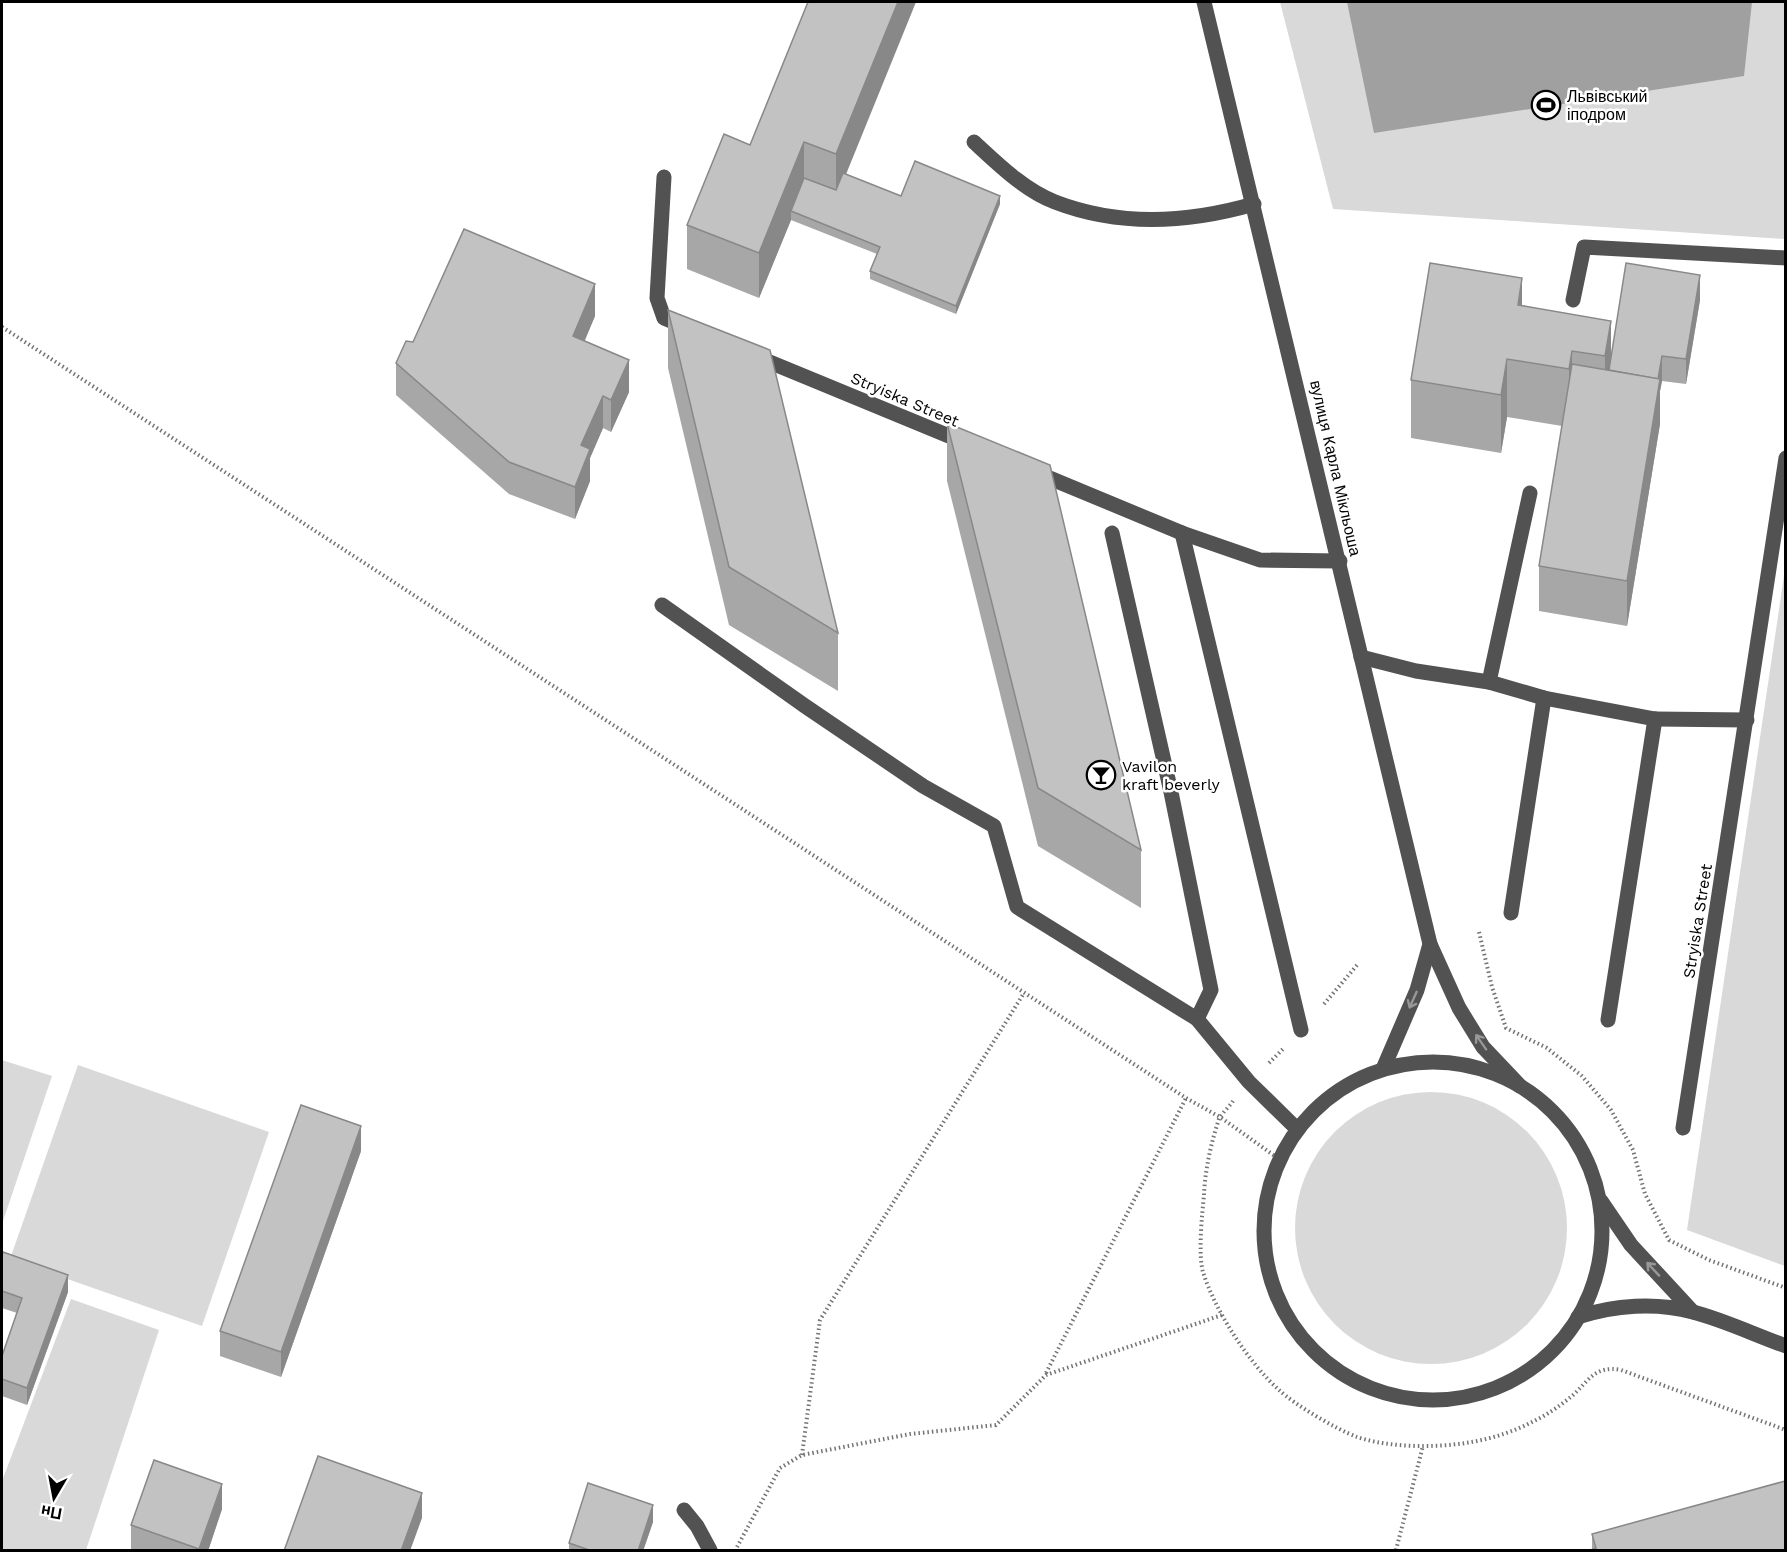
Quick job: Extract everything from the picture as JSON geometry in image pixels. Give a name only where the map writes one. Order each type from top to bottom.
[{"type":"street","name":"вулиця Карла Мікльоша","points":[[1204,2],[1340,561],[1430,944],[1459,1008],[1483,1047],[1520,1086],[1549,1107],[1572,1134],[1589,1165],[1599,1199],[1602,1234],[1596,1275],[1587,1303],[1568,1333],[1544,1359],[1515,1379],[1482,1393],[1448,1400],[1412,1399],[1377,1391],[1345,1376],[1317,1355],[1293,1328],[1276,1297],[1266,1263],[1263,1228],[1267,1193],[1279,1159],[1297,1129],[1321,1103],[1350,1083],[1383,1069],[1418,1062],[1454,1063],[1488,1071],[1520,1086]]},
{"type":"street","points":[[974,142],[1024,184],[1054,202],[1102,215],[1144,221],[1176,220],[1211,215],[1254,204]]},
{"type":"street","points":[[664,177],[657,298],[664,318],[696,332]]},
{"type":"street","points":[[1573,300],[1584,247],[1785,258]]},
{"type":"street","name":"Stryiska Street","points":[[740,350],[980,450]]},
{"type":"street","name":"Stryiska Street","points":[[1683,1128],[1747,720],[1785,458]]},
{"type":"street","points":[[1024,468],[1182,533],[1260,560],[1340,561]]},
{"type":"street","points":[[1489,682],[1530,493]]},
{"type":"street","points":[[1112,533],[1171,792],[1210,990],[1197,1019]]},
{"type":"street","points":[[1182,533],[1301,1030]]},
{"type":"street","points":[[662,605],[913,779],[994,826],[1017,907],[1197,1019],[1249,1082],[1297,1129]]},
{"type":"street","points":[[1361,657],[1416,671],[1489,682],[1544,698],[1655,718],[1747,720]]},
{"type":"street","points":[[1511,913],[1544,698]]},
{"type":"street","points":[[1608,1020],[1655,718]]},
{"type":"street","name":"вулиця Карла Мікльоша","points":[[1383,1069],[1417,990],[1430,944]]},
{"type":"street","name":"вулиця Карла Мікльоша","points":[[1599,1199],[1631,1245],[1693,1312]]},
{"type":"street","name":"вулиця Карла Мікльоша","points":[[1578,1317],[1602,1309],[1646,1306],[1693,1312],[1785,1346]]},
{"type":"street","points":[[684,1510],[697,1526],[710,1551]]},
{"type":"path","points":[[2,327],[1024,993],[1186,1098],[1220,1117],[1279,1159]]},
{"type":"path","points":[[1479,932],[1492,987],[1506,1028],[1547,1048],[1556,1055],[1582,1076],[1611,1110],[1633,1150],[1645,1194],[1669,1240],[1709,1260],[1785,1288]]},
{"type":"path","points":[[1358,964],[1301,1030],[1249,1082],[1220,1117],[1205,1177],[1201,1227],[1203,1271],[1222,1315],[1248,1355],[1279,1391],[1318,1417],[1356,1437],[1402,1446],[1448,1446],[1493,1438],[1535,1421],[1572,1396],[1590,1377],[1610,1368],[1785,1430]]},
{"type":"path","points":[[802,1455],[820,1320],[1024,993]]},
{"type":"path","points":[[734,1551],[780,1468],[802,1455],[910,1434],[996,1425],[1046,1375],[1186,1098]]},
{"type":"path","points":[[1046,1375],[1222,1315]]},
{"type":"path","points":[[1396,1551],[1423,1446]]},
{"type":"shaded area","name":"Львівський іподром","points":[[1280,2],[1785,2],[1785,239],[1333,209]]},
{"type":"shaded area","points":[[1347,2],[1752,2],[1744,76],[1374,133]]},
{"type":"shaded area","points":[[1785,569],[1786,1266],[1687,1230]]},
{"type":"shaded area","points":[[2,1060],[52,1076],[2,1224]]},
{"type":"shaded area","points":[[78,1065],[269,1132],[202,1326],[10,1259]]},
{"type":"shaded area","points":[[1418,1092],[1444,1092],[1471,1097],[1495,1108],[1518,1123],[1536,1141],[1551,1164],[1562,1188],[1567,1228],[1565,1255],[1557,1280],[1536,1315],[1518,1333],[1495,1348],[1471,1359],[1444,1364],[1418,1364],[1391,1359],[1367,1348],[1344,1333],[1326,1315],[1311,1292],[1300,1268],[1295,1241],[1295,1215],[1300,1188],[1311,1164],[1326,1141],[1344,1123],[1367,1108],[1391,1097]]},
{"type":"shaded area","points":[[71,1299],[159,1330],[86,1550],[2,1550],[2,1481]]},
{"type":"building","points":[[808,2],[898,2],[836,154],[804,142],[759,253],[687,225],[724,134],[750,145]]},
{"type":"building","points":[[915,161],[1000,196],[956,306],[870,271],[880,247],[791,211],[804,178],[836,190],[843,173],[901,196]]},
{"type":"building","points":[[464,229],[595,284],[573,336],[629,360],[611,400],[603,396],[581,445],[590,449],[575,487],[509,462],[396,363],[406,341],[413,342]]},
{"type":"building","points":[[1430,263],[1522,278],[1518,305],[1611,321],[1605,356],[1572,351],[1569,369],[1507,359],[1501,395],[1411,380]]},
{"type":"building","points":[[1626,263],[1700,275],[1686,359],[1662,356],[1658,379],[1609,370]]},
{"type":"building","points":[[668,310],[770,350],[838,633],[729,567]]},
{"type":"building","points":[[1572,364],[1660,379],[1627,581],[1539,566]]},
{"type":"building","points":[[947,423],[1050,465],[1141,850],[1038,788]]},
{"type":"building","points":[[301,1105],[361,1126],[281,1352],[220,1331]]},
{"type":"building","points":[[3,1252],[68,1275],[27,1388],[2,1379],[2,1356],[22,1298],[2,1291]]},
{"type":"building","points":[[318,1456],[422,1493],[401,1551],[284,1551]]},
{"type":"building","points":[[154,1460],[222,1484],[199,1549],[131,1525]]},
{"type":"building","points":[[1785,1481],[1785,1551],[1588,1551],[1596,1548],[1592,1534]]},
{"type":"building","points":[[588,1483],[653,1505],[638,1551],[592,1551],[569,1543]]},
{"type":"place","name":"Львівський іподром","points":[[1546,105]]},
{"type":"place","name":"Vavilon kraft beverly","points":[[1101,775]]}]
